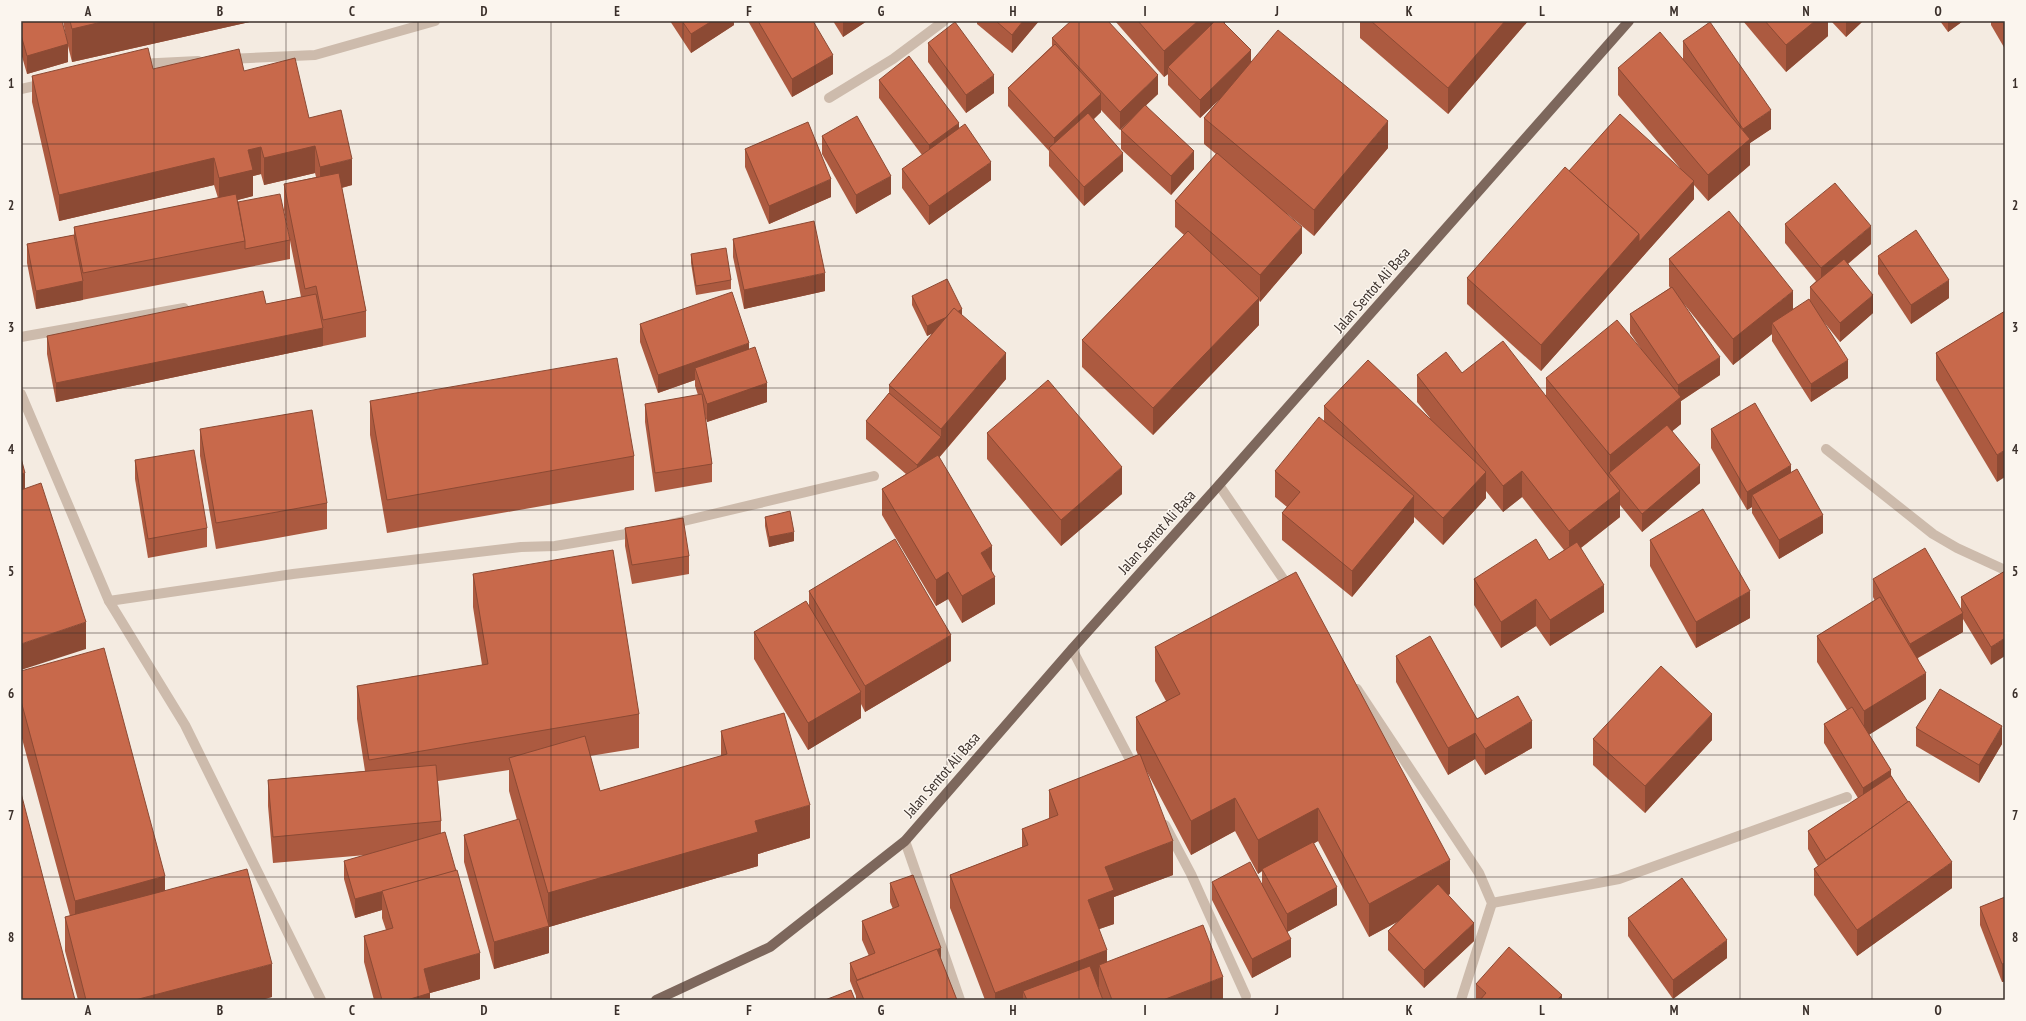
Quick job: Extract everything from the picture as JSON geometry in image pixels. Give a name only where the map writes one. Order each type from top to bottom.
[{"type":"main road","name":"Jalan Sentot Ali Basa","points":[[656,1000],[770,947],[905,841],[1072,649],[1629,21]]},
{"type":"street","points":[[131,64],[315,55],[436,21]]},
{"type":"street","points":[[829,98],[893,59],[944,21]]},
{"type":"street","points":[[21,89],[57,80]]},
{"type":"street","points":[[21,337],[192,306]]},
{"type":"street","points":[[21,394],[109,601],[185,725],[321,1000]]},
{"type":"street","points":[[1826,448],[1933,534],[1957,548],[2005,570]]},
{"type":"street","points":[[661,526],[874,476]]},
{"type":"street","points":[[1219,485],[1295,597]]},
{"type":"street","points":[[109,601],[293,574],[522,547],[555,546],[646,530]]},
{"type":"street","points":[[1072,649],[1143,783]]},
{"type":"street","points":[[1353,682],[1479,873],[1492,903],[1461,1000]]},
{"type":"street","points":[[1492,903],[1619,879],[1847,797]]},
{"type":"street","points":[[1161,818],[1191,874],[1246,996]]},
{"type":"street","points":[[905,841],[960,1000]]},
{"type":"building","points":[[21,21],[62,21],[68,44],[27,56],[21,35]]},
{"type":"building","points":[[70,21],[106,21],[72,29]]},
{"type":"building","points":[[682,21],[712,21],[691,34]]},
{"type":"building","points":[[758,21],[813,21],[833,55],[792,79]]},
{"type":"building","points":[[996,21],[1023,21],[1012,35]]},
{"type":"building","points":[[1071,21],[1108,21],[1158,75],[1120,112],[1052,38]]},
{"type":"building","points":[[1138,21],[1198,21],[1164,51]]},
{"type":"building","points":[[1215,21],[1222,21],[1251,50],[1200,100],[1168,67]]},
{"type":"building","points":[[1371,21],[1505,21],[1448,88]]},
{"type":"building","points":[[1765,21],[1815,21],[1786,45]]},
{"type":"building","points":[[955,22],[994,75],[966,95],[928,43]]},
{"type":"building","points":[[1710,22],[1771,110],[1743,129],[1683,41]]},
{"type":"building","points":[[1278,30],[1388,121],[1314,210],[1204,118]]},
{"type":"building","points":[[1660,32],[1750,139],[1708,175],[1618,68]]},
{"type":"building","points":[[1055,44],[1101,94],[1054,138],[1008,88]]},
{"type":"building","points":[[148,48],[153,69],[239,49],[244,71],[295,58],[309,118],[341,110],[352,159],[320,167],[315,146],[264,158],[261,147],[248,150],[253,170],[219,178],[214,158],[59,195],[32,76]]},
{"type":"building","points":[[909,56],[959,123],[929,145],[879,80]]},
{"type":"building","points":[[1145,105],[1194,151],[1171,176],[1121,130]]},
{"type":"building","points":[[1088,113],[1123,153],[1084,187],[1049,148]]},
{"type":"building","points":[[1620,114],[1694,181],[1639,242],[1639,234],[1569,171]]},
{"type":"building","points":[[857,116],[891,176],[856,195],[822,136]]},
{"type":"building","points":[[808,122],[831,179],[769,206],[745,149]]},
{"type":"building","points":[[965,124],[991,162],[929,206],[902,169]]},
{"type":"building","points":[[1217,153],[1302,227],[1260,275],[1175,201]]},
{"type":"building","points":[[1565,167],[1639,234],[1541,345],[1467,278]]},
{"type":"building","points":[[339,173],[366,311],[323,320],[316,286],[305,289],[284,184]]},
{"type":"building","points":[[1835,183],[1871,226],[1821,268],[1785,224]]},
{"type":"building","points":[[236,194],[245,241],[83,273],[74,227]]},
{"type":"building","points":[[280,194],[290,240],[245,249],[238,202]]},
{"type":"building","points":[[1729,211],[1793,291],[1733,339],[1669,259]]},
{"type":"building","points":[[814,221],[825,273],[744,290],[733,239]]},
{"type":"building","points":[[1916,230],[1949,280],[1911,305],[1878,256]]},
{"type":"building","points":[[1188,231],[1259,298],[1153,408],[1082,340]]},
{"type":"building","points":[[74,235],[83,281],[36,291],[27,244]]},
{"type":"building","points":[[726,248],[731,280],[696,286],[691,254]]},
{"type":"building","points":[[1844,259],[1873,295],[1840,323],[1810,287]]},
{"type":"building","points":[[947,279],[962,309],[957,312],[954,308],[947,317],[927,326],[912,296]]},
{"type":"building","points":[[1672,287],[1720,357],[1678,385],[1630,314]]},
{"type":"building","points":[[263,291],[266,304],[316,294],[323,328],[56,383],[47,336]]},
{"type":"building","points":[[732,292],[749,343],[658,375],[640,324]]},
{"type":"building","points":[[1809,299],[1848,360],[1811,384],[1772,323]]},
{"type":"building","points":[[954,308],[1006,353],[941,429],[889,385]]},
{"type":"building","points":[[2005,311],[2005,450],[1997,455],[1936,353]]},
{"type":"building","points":[[1617,320],[1681,397],[1610,455],[1546,378]]},
{"type":"building","points":[[1503,341],[1620,491],[1569,531],[1522,471],[1503,486],[1417,375],[1446,352],[1462,373]]},
{"type":"building","points":[[755,347],[767,383],[707,404],[695,368]]},
{"type":"building","points":[[617,358],[634,456],[387,500],[370,401]]},
{"type":"building","points":[[1368,360],[1486,472],[1443,518],[1324,406]]},
{"type":"building","points":[[1048,380],[1122,467],[1061,520],[987,433]]},
{"type":"building","points":[[889,393],[941,437],[917,465],[866,421]]},
{"type":"building","points":[[702,394],[712,464],[655,473],[645,404]]},
{"type":"building","points":[[1755,403],[1791,465],[1747,492],[1711,429]]},
{"type":"building","points":[[312,410],[327,503],[216,523],[200,429]]},
{"type":"building","points":[[1319,417],[1414,496],[1352,571],[1282,513],[1300,492],[1275,471]]},
{"type":"building","points":[[1667,425],[1700,465],[1642,514],[1609,473]]},
{"type":"building","points":[[194,450],[207,528],[148,539],[135,460]]},
{"type":"building","points":[[938,455],[992,546],[981,553],[995,577],[962,596],[948,572],[936,580],[882,489]]},
{"type":"building","points":[[21,458],[25,473],[21,474]]},
{"type":"building","points":[[1797,469],[1823,515],[1779,540],[1752,495]]},
{"type":"building","points":[[41,483],[86,622],[21,644],[21,490]]},
{"type":"building","points":[[1703,509],[1750,591],[1696,622],[1650,540]]},
{"type":"building","points":[[790,511],[794,532],[769,537],[765,517]]},
{"type":"building","points":[[683,518],[689,556],[632,565],[625,528]]},
{"type":"building","points":[[895,539],[951,635],[865,686],[809,591]]},
{"type":"building","points":[[1536,539],[1549,560],[1577,542],[1604,585],[1550,620],[1536,599],[1501,622],[1474,579]]},
{"type":"building","points":[[1925,548],[1963,613],[1910,644],[1873,579]]},
{"type":"building","points":[[613,550],[639,714],[369,760],[357,686],[488,664],[473,574]]},
{"type":"building","points":[[2005,571],[2005,638],[1991,647],[1961,597]]},
{"type":"building","points":[[1296,572],[1450,860],[1369,904],[1318,808],[1258,840],[1235,798],[1191,821],[1136,717],[1180,694],[1155,647]]},
{"type":"building","points":[[1880,597],[1926,673],[1864,711],[1817,636]]},
{"type":"building","points":[[806,601],[861,692],[808,723],[754,632]]},
{"type":"building","points":[[1430,636],[1477,719],[1518,696],[1532,721],[1485,749],[1475,733],[1448,748],[1396,656]]},
{"type":"building","points":[[104,648],[165,876],[75,901],[21,701],[21,671]]},
{"type":"building","points":[[1661,666],[1712,714],[1645,786],[1593,739]]},
{"type":"building","points":[[1940,689],[2002,726],[1979,765],[1916,728]]},
{"type":"building","points":[[1852,707],[1891,770],[1863,788],[1824,724]]},
{"type":"building","points":[[784,713],[810,805],[755,821],[758,832],[548,893],[509,758],[585,736],[600,791],[727,754],[721,731]]},
{"type":"building","points":[[1140,754],[1173,841],[1105,867],[1114,890],[1088,900],[1107,950],[995,993],[950,875],[1028,845],[1022,829],[1058,815],[1049,790]]},
{"type":"building","points":[[436,765],[441,821],[273,837],[268,780]]},
{"type":"building","points":[[1891,776],[1908,802],[1826,860],[1808,831]]},
{"type":"building","points":[[21,793],[75,1000],[21,1000]]},
{"type":"building","points":[[1909,801],[1952,862],[1857,930],[1814,869]]},
{"type":"building","points":[[519,819],[549,926],[494,942],[464,835]]},
{"type":"building","points":[[445,832],[456,871],[355,899],[344,861]]},
{"type":"building","points":[[1313,842],[1337,887],[1287,914],[1262,869]]},
{"type":"building","points":[[1250,862],[1291,939],[1252,959],[1212,882]]},
{"type":"building","points":[[247,869],[272,964],[135,1000],[86,1000],[65,917]]},
{"type":"building","points":[[457,870],[480,953],[424,969],[430,993],[407,1000],[382,1000],[364,936],[393,928],[382,891]]},
{"type":"building","points":[[913,875],[941,948],[857,980],[850,963],[875,953],[862,921],[899,906],[890,883]]},
{"type":"building","points":[[1682,878],[1727,940],[1673,980],[1628,918]]},
{"type":"building","points":[[1438,884],[1474,923],[1424,970],[1388,931]]},
{"type":"building","points":[[2005,897],[2005,963],[2002,964],[1980,907]]},
{"type":"building","points":[[1203,925],[1223,977],[1163,1000],[1112,1000],[1099,965]]},
{"type":"building","points":[[1509,947],[1562,995],[1557,1000],[1480,1000],[1486,993],[1476,984]]},
{"type":"building","points":[[937,949],[957,1000],[864,1000],[856,981]]},
{"type":"building","points":[[1090,966],[1103,1000],[1027,1000],[1023,991]]},
{"type":"building","points":[[851,990],[855,1000],[825,1000]]}]
